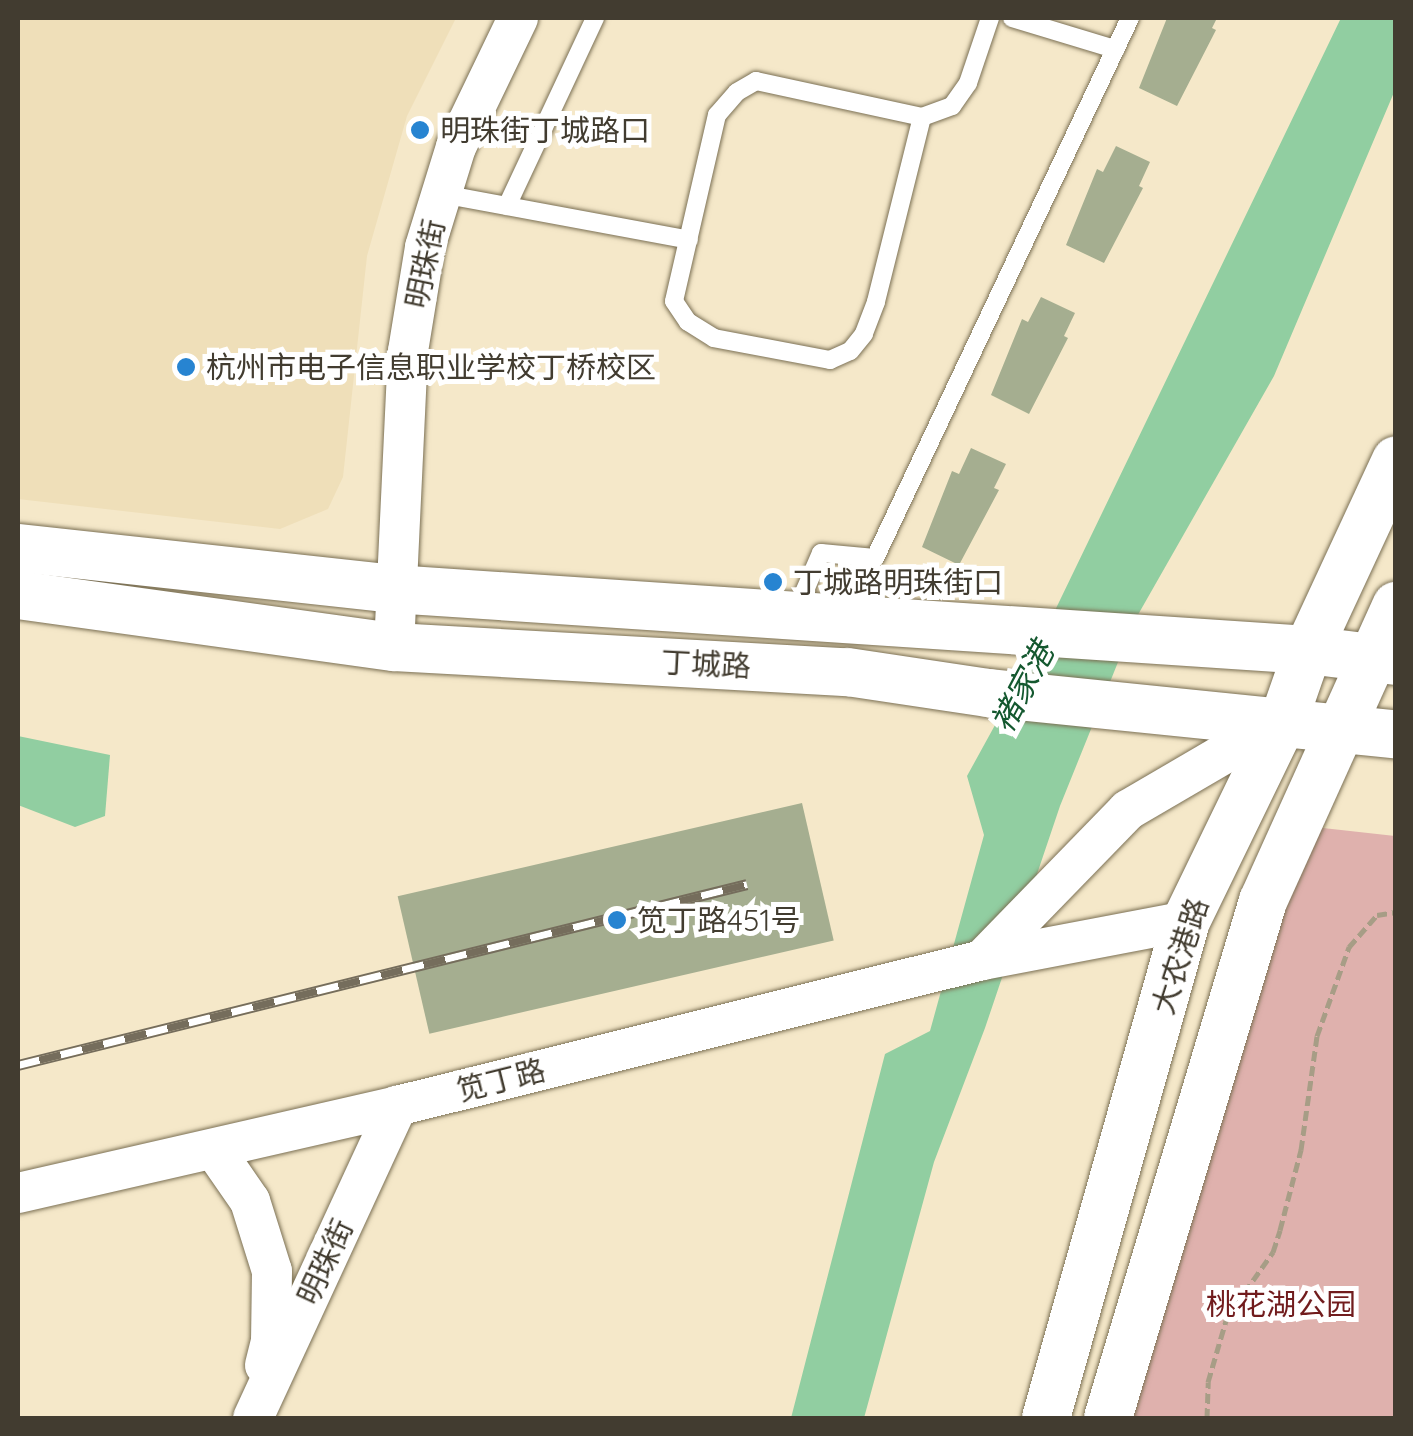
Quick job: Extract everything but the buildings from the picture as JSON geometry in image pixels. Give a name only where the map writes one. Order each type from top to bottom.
[{"type":"main road","name":"大农港路","points":[[1046,1418],[1186,920],[1284,720],[1308,650],[1396,460]]},
{"type":"main road","name":"丁城路","points":[[18,548],[393,588],[1308,650],[1384,659]]},
{"type":"main road","name":"丁城路","points":[[18,594],[394,647],[848,672],[989,693],[1396,734]]},
{"type":"main road","name":"大农港路","points":[[1108,1418],[1263,901],[1340,726],[1384,659],[1396,606]]},
{"type":"street","name":"明珠街","points":[[394,647],[393,588],[408,351],[425,248],[456,147],[518,18]]},
{"type":"street","points":[[982,960],[1128,810],[1284,720]]},
{"type":"street","name":"笕丁路","points":[[18,1193],[397,1106],[982,960],[1186,920]]},
{"type":"street","name":"明珠街","points":[[252,1418],[397,1106]]},
{"type":"street","points":[[214,1149],[250,1201],[272,1271],[271,1341],[252,1418]]},
{"type":"lane","points":[[506,206],[595,18]]},
{"type":"lane","points":[[922,117],[876,302],[864,334],[850,351],[830,360],[714,338],[688,322],[674,301],[717,116],[737,92],[756,81],[922,117],[952,106],[968,83],[990,18]]},
{"type":"lane","points":[[1012,18],[1116,49]]},
{"type":"lane","points":[[794,614],[821,554],[876,558],[1130,18]]},
{"type":"lane","points":[[442,194],[689,240]]},
{"type":"path","points":[[1207,1418],[1208,1382],[1227,1317],[1273,1252],[1280,1230],[1301,1150],[1317,1036],[1349,947],[1377,915],[1396,912]]},
{"type":"shaded area","name":"杭州市电子信息职业学校丁桥校区","points":[[18,18],[456,18],[407,116],[367,256],[343,477],[328,509],[280,529],[18,499]]},
{"type":"green space","name":"桃花湖公园","points":[[1296,825],[1395,836],[1395,1418],[1131,1418]]},
{"type":"water","name":"褚家港","points":[[1341,18],[1395,18],[1395,90],[1274,376],[1135,620],[1060,806],[985,1028],[934,1162],[864,1418],[791,1418],[885,1054],[930,1031],[984,835],[967,776],[1033,656]]},
{"type":"water","points":[[18,736],[110,755],[105,816],[75,827],[18,805]]},
{"type":"railway","points":[[18,1065],[747,884]]},
{"type":"place","name":"明珠街丁城路口","points":[[420,130]]},
{"type":"place","name":"杭州市电子信息职业学校丁桥校区","points":[[186,367]]},
{"type":"place","name":"丁城路明珠街口","points":[[773,582]]},
{"type":"place","name":"笕丁路451号","points":[[617,920]]}]
